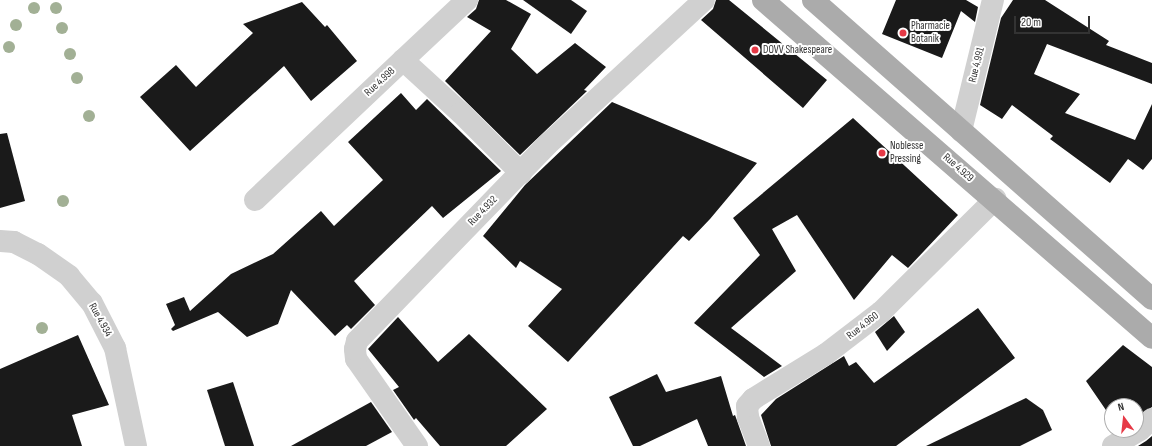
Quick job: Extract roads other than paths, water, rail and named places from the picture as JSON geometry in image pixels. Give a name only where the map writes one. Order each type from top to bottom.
[{"type":"main road","name":"Rue 4.929","points":[[763,0],[995,199],[1152,338]]},
{"type":"main road","points":[[813,0],[1152,299]]},
{"type":"street","points":[[403,60],[467,0]]},
{"type":"street","name":"Rue 4.932","points":[[417,446],[356,359],[355,349],[357,341],[521,173],[704,0]]},
{"type":"street","name":"Rue 4.991","points":[[961,131],[993,0]]},
{"type":"street","name":"Rue 4.998","points":[[255,200],[403,60],[461,112],[521,173]]},
{"type":"street","name":"Rue 4.960","points":[[759,446],[748,417],[747,406],[753,399],[826,354],[881,312],[995,199]]},
{"type":"street","name":"Rue 4.934","points":[[0,241],[14,242],[38,254],[69,276],[92,304],[115,348],[136,446]]},
{"type":"street","points":[[1112,446],[1140,430],[1152,419]]},
{"type":"place","name":"Pharmacie Botanik","points":[[903,33]]},
{"type":"place","name":"DOVV Shakespeare","points":[[755,50]]},
{"type":"place","name":"Noblesse Pressing","points":[[882,153]]}]
